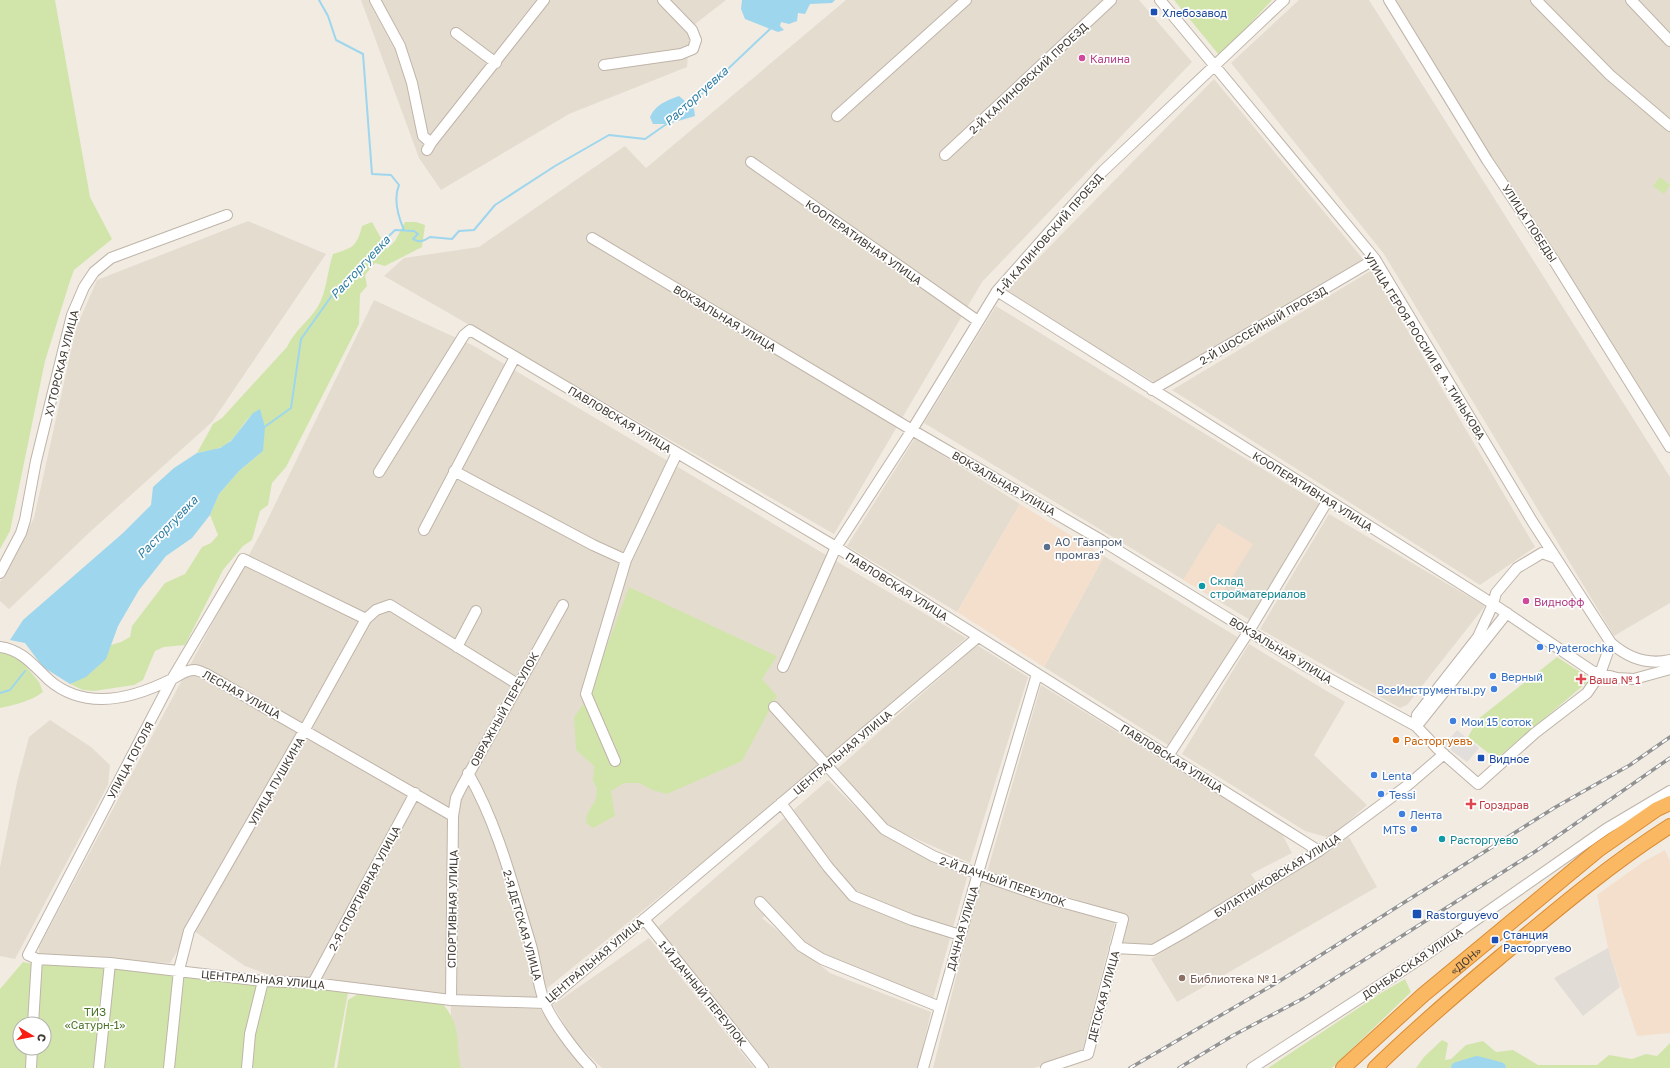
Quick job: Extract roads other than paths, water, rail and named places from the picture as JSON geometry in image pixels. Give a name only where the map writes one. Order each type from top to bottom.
[{"type":"highway","name":"«ДОН»","points":[[1343,1068],[1423,995],[1598,850],[1657,809],[1670,803]]},
{"type":"highway","name":"«ДОН»","points":[[1375,1068],[1437,1011],[1561,905],[1630,852],[1670,826]]},
{"type":"street","points":[[375,0],[400,46],[412,83],[423,136],[429,147],[544,0]]},
{"type":"street","points":[[604,65],[681,54],[693,50],[696,40],[692,30],[663,0]]},
{"type":"street","points":[[837,116],[966,0]]},
{"type":"street","name":"2-Й КАЛИНОВСКИЙ ПРОЕЗД","points":[[945,156],[1111,0]]},
{"type":"street","name":"УЛИЦА ГЕРОЯ РОССИИ В. А. ТИНЬКОВА","points":[[1160,0],[1374,259],[1556,558],[1611,643]]},
{"type":"street","name":"1-Й КАЛИНОВСКИЙ ПРОЕЗД","points":[[784,668],[836,547],[912,430],[997,291],[1103,171],[1284,0]]},
{"type":"street","name":"УЛИЦА ПОБЕДЫ","points":[[1389,0],[1487,160],[1553,259],[1670,447]]},
{"type":"street","points":[[1536,0],[1610,75],[1670,126]]},
{"type":"street","points":[[1631,0],[1670,41]]},
{"type":"street","points":[[456,33],[496,63]]},
{"type":"street","name":"КООПЕРАТИВНАЯ УЛИЦА","points":[[751,162],[978,321]]},
{"type":"street","name":"ХУТОРСКАЯ УЛИЦА","points":[[0,573],[21,533],[25,520],[36,461],[72,316],[84,287],[94,272],[111,258],[227,215]]},
{"type":"street","name":"ВОКЗАЛЬНАЯ УЛИЦА","points":[[592,238],[912,430],[1101,540],[1302,664],[1396,717],[1416,726]]},
{"type":"street","name":"2-Й ШОССЕЙНЫЙ ПРОЕЗД","points":[[1152,390],[1374,259]]},
{"type":"street","name":"КООПЕРАТИВНАЯ УЛИЦА","points":[[997,291],[1493,604],[1584,666],[1600,674],[1634,679],[1670,669]]},
{"type":"street","name":"ПАВЛОВСКАЯ УЛИЦА","points":[[379,472],[464,335],[470,330],[836,547],[1319,851]]},
{"type":"street","points":[[424,530],[515,357]]},
{"type":"street","points":[[615,761],[586,694],[626,560],[678,453]]},
{"type":"street","points":[[454,471],[593,545],[626,560]]},
{"type":"street","points":[[1168,756],[1250,631],[1328,500]]},
{"type":"street","points":[[1416,726],[1417,715],[1478,637],[1493,604],[1496,593],[1517,568],[1526,561],[1542,553],[1556,558]]},
{"type":"street","name":"УЛИЦА ГОГОЛЯ","points":[[37,959],[28,955],[172,679],[243,559],[366,619]]},
{"type":"street","name":"УЛИЦА ПУШКИНА","points":[[169,1068],[179,970],[189,931],[305,729],[366,619],[376,610],[390,605],[457,647]]},
{"type":"street","name":"ОВРАЖНЫЙ ПЕРЕУЛОК","points":[[453,817],[456,798],[468,773],[563,605]]},
{"type":"street","points":[[476,611],[457,647],[519,685]]},
{"type":"street","points":[[1416,726],[1507,613]]},
{"type":"street","name":"ЦЕНТРАЛЬНАЯ УЛИЦА","points":[[37,959],[110,963],[263,981],[313,983],[451,1000],[545,1004],[978,637]]},
{"type":"street","points":[[1416,726],[1444,754],[1478,784],[1535,733],[1587,694],[1600,674],[1611,643],[1618,650],[1637,659],[1660,662],[1670,660]]},
{"type":"street","name":"ЛЕСНАЯ УЛИЦА","points":[[0,647],[10,648],[22,654],[50,681],[65,691],[82,698],[104,699],[131,694],[172,679],[185,671],[196,670],[208,675],[305,729],[415,793],[453,817]]},
{"type":"street","name":"ДАЧНАЯ УЛИЦА","points":[[923,1068],[960,935],[1037,674]]},
{"type":"street","name":"2-Й ДАЧНЫЙ ПЕРЕУЛОК","points":[[774,707],[884,829],[933,856],[978,874],[1048,898],[1123,919]]},
{"type":"street","name":"БУЛАТНИКОВСКАЯ УЛИЦА","points":[[1115,948],[1153,950],[1319,851],[1408,785],[1444,754]]},
{"type":"street","name":"2-Я ДЕТСКАЯ УЛИЦА","points":[[468,773],[478,790],[513,887],[530,944],[545,1004],[577,1054],[591,1068]]},
{"type":"street","name":"ДОНБАССКАЯ УЛИЦА","points":[[1252,1068],[1417,961],[1606,829],[1670,791]]},
{"type":"street","name":"2-Я СПОРТИВНАЯ УЛИЦА","points":[[313,983],[415,793]]},
{"type":"street","points":[[781,803],[828,867],[854,896],[912,920],[960,935]]},
{"type":"street","name":"СПОРТИВНАЯ УЛИЦА","points":[[451,1000],[453,817]]},
{"type":"street","points":[[760,902],[801,946],[822,959],[940,1007]]},
{"type":"street","name":"1-Й ДАЧНЫЙ ПЕРЕУЛОК","points":[[644,919],[763,1068]]},
{"type":"street","name":"ДЕТСКАЯ УЛИЦА","points":[[1046,1068],[1088,1054],[1123,919]]},
{"type":"street","points":[[33,1016],[37,959]]},
{"type":"street","points":[[99,1068],[110,963]]},
{"type":"street","points":[[247,1068],[250,1034],[263,981]]},
{"type":"street","points":[[31,1068],[32,1056]]},
{"type":"water","points":[[742,0],[835,0],[832,3],[810,4],[805,14],[798,13],[797,21],[789,24],[781,22],[780,26],[784,30],[778,32],[745,19],[741,9]]},
{"type":"water","points":[[679,96],[694,109],[695,116],[668,124],[653,124],[650,117],[655,109],[666,101]]},
{"type":"water","points":[[260,409],[265,427],[263,451],[239,471],[219,494],[210,515],[192,538],[166,556],[139,590],[118,626],[106,659],[86,677],[70,684],[43,667],[25,643],[10,640],[23,620],[123,533],[151,505],[153,487],[174,468],[197,453],[220,448],[231,441],[253,413]]},
{"type":"waterway","points":[[319,0],[328,16],[336,40],[363,54],[372,174],[391,175],[399,185],[396,202],[404,230]]},
{"type":"waterway","name":"Расторгуевка","points":[[689,106],[771,28]]},
{"type":"waterway","name":"Расторгуевка","points":[[263,428],[291,408],[301,339],[333,294],[353,276],[368,257],[395,230],[414,231],[418,234],[413,239],[417,241],[430,237],[452,239],[459,231],[474,230],[495,205],[555,166],[609,135],[645,139],[668,123]]},
{"type":"waterway","name":"Расторгуевка","points":[[0,693],[10,690],[25,671]]},
{"type":"waterway","points":[[1457,1068],[1477,1062],[1500,1068]]},
{"type":"railway","points":[[1130,1068],[1278,982],[1554,808],[1630,765],[1670,737]]},
{"type":"railway","points":[[1179,1068],[1232,1036],[1304,998],[1536,851],[1670,758]]},
{"type":"place","name":"Хлебозавод","points":[[1154,12]]},
{"type":"place","name":"Калина","points":[[1082,58]]},
{"type":"place","name":"АО \"Газпром промгаз\"","points":[[1047,547]]},
{"type":"place","name":"Склад стройматериалов","points":[[1202,586]]},
{"type":"place","name":"Виднофф","points":[[1526,601]]},
{"type":"place","name":"Pyaterochka","points":[[1540,647]]},
{"type":"place","name":"Верный","points":[[1493,676]]},
{"type":"place","name":"Ваша № 1","points":[[1581,679]]},
{"type":"place","name":"ВсеИнструменты.ру","points":[[1494,689]]},
{"type":"place","name":"Мои 15 соток","points":[[1453,721]]},
{"type":"place","name":"Расторгуевъ","points":[[1396,740]]},
{"type":"place","name":"Видное","points":[[1481,758]]},
{"type":"place","name":"Lenta","points":[[1374,775]]},
{"type":"place","name":"Tessi","points":[[1381,794]]},
{"type":"place","name":"Горздрав","points":[[1471,804]]},
{"type":"place","name":"Лента","points":[[1402,814]]},
{"type":"place","name":"MTS","points":[[1414,829]]},
{"type":"place","name":"Расторгуево","points":[[1442,839]]},
{"type":"place","name":"Rastorguyevo","points":[[1417,914]]},
{"type":"place","name":"Станция Расторгуево","points":[[1495,940]]},
{"type":"place","name":"Библиотека № 1","points":[[1182,978]]},
{"type":"park label","name":"ТИЗ «Сатурн-1»","points":[[95,1017]]}]
